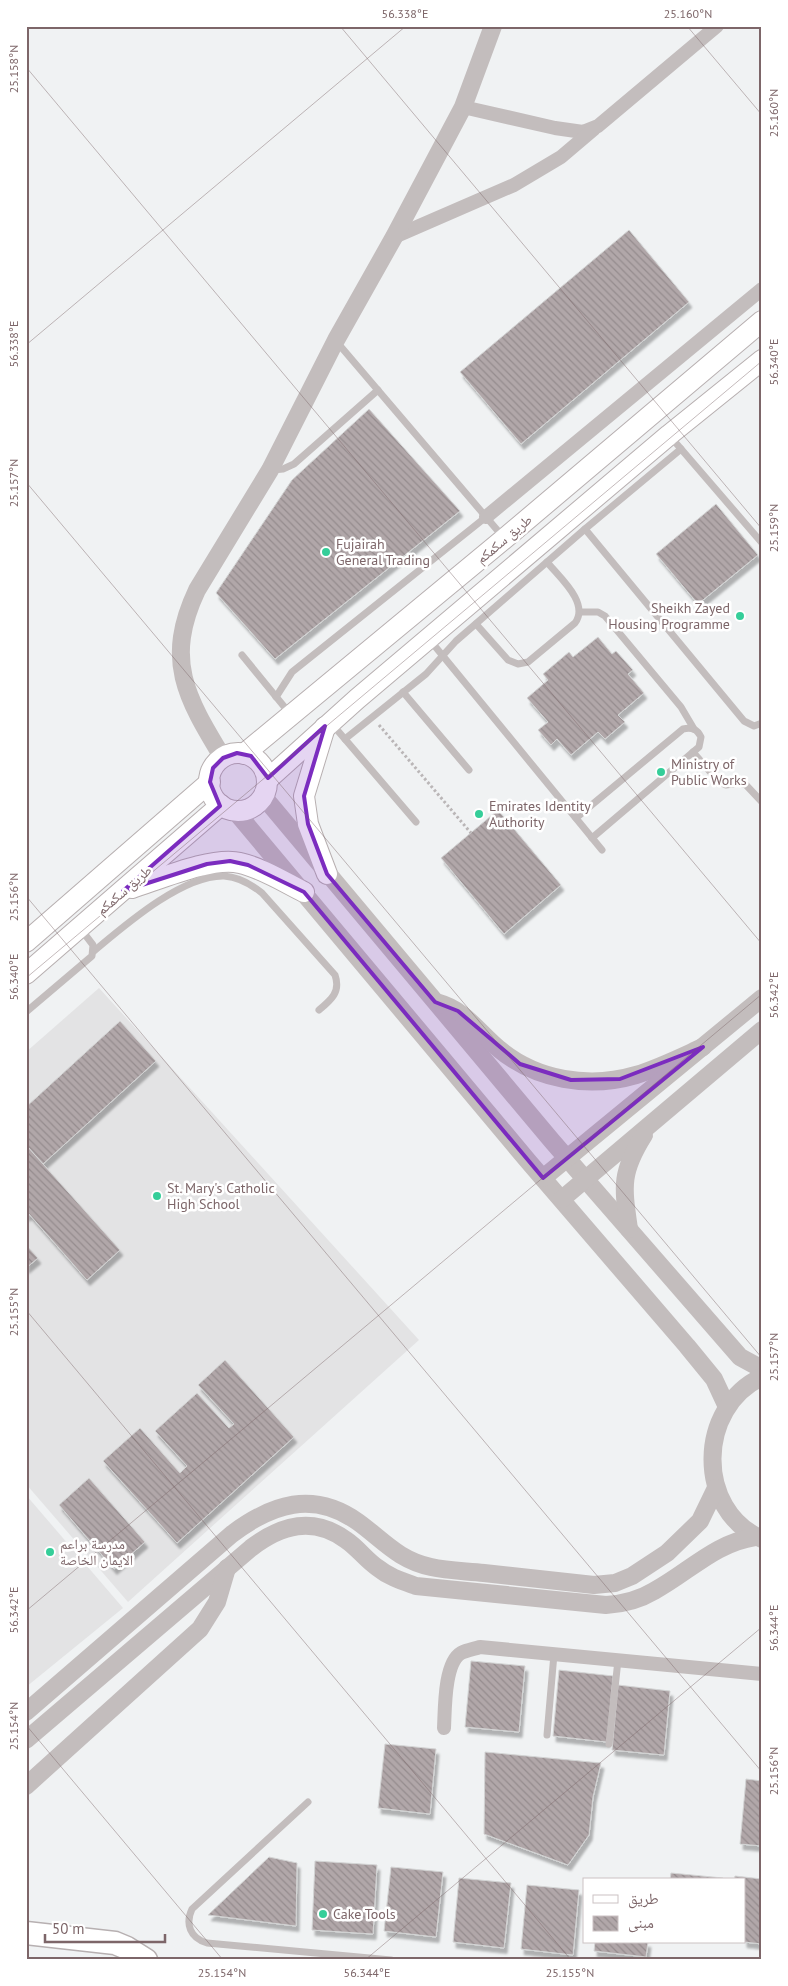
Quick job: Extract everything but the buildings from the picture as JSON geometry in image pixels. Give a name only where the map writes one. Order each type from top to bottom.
[{"type":"main road","name":"طريق سكمكم","points":[[244,754],[762,321]]},
{"type":"main road","name":"طريق سكمكم","points":[[265,788],[328,724],[429,638],[675,442],[762,360]]},
{"type":"main road","points":[[326,874],[308,824],[304,796],[328,724]]},
{"type":"main road","points":[[244,754],[257,760],[265,772],[265,788],[256,805],[249,809],[228,808],[213,795],[210,782],[213,768],[229,755],[244,754]]},
{"type":"main road","name":"طريق سكمكم","points":[[26,942],[210,782]]},
{"type":"main road","name":"طريق سكمكم","points":[[26,974],[123,891],[228,808]]},
{"type":"main road","points":[[123,891],[207,864],[230,861],[248,865],[304,892]]},
{"type":"main road","points":[[26,1933],[115,1943],[146,1960]]},
{"type":"street","points":[[223,758],[193,706],[187,690],[181,656],[184,622],[197,590],[270,470],[336,340],[394,237],[463,107],[493,26]]},
{"type":"street","points":[[394,237],[514,185],[561,157],[717,26]]},
{"type":"street","points":[[463,107],[555,128],[584,132],[598,126]]},
{"type":"street","points":[[486,517],[762,289]]},
{"type":"street","points":[[265,788],[326,874],[567,1158],[740,1357],[762,1369]]},
{"type":"street","points":[[228,808],[304,892],[714,1379],[727,1407]]},
{"type":"street","points":[[544,1178],[762,998]]},
{"type":"street","points":[[435,1002],[458,1011],[498,1049],[520,1064],[542,1074],[570,1080],[604,1082],[620,1079],[651,1070],[703,1047]]},
{"type":"street","points":[[562,1199],[762,1030]]},
{"type":"street","points":[[629,1229],[624,1194],[626,1172],[636,1148],[652,1122]]},
{"type":"street","points":[[759,1538],[731,1516],[716,1488],[711,1460],[714,1432],[727,1407],[746,1386],[762,1377]]},
{"type":"street","points":[[26,1712],[232,1534],[250,1521],[281,1506],[320,1504],[335,1509],[358,1522],[403,1557],[432,1567],[594,1585],[615,1583],[632,1576],[667,1554],[700,1521],[716,1488]]},
{"type":"street","points":[[26,1740],[251,1548],[273,1533],[298,1526],[312,1526],[337,1534],[348,1541],[378,1569],[396,1579],[416,1586],[606,1605],[623,1604],[654,1592],[730,1542],[759,1538]]},
{"type":"street","points":[[26,1786],[200,1629],[216,1602],[227,1568]]},
{"type":"street","points":[[444,1728],[448,1679],[452,1663],[460,1654],[480,1648],[762,1674]]},
{"type":"lane","points":[[336,340],[504,538]]},
{"type":"lane","points":[[270,470],[284,469],[294,464],[378,390]]},
{"type":"lane","points":[[345,739],[432,668],[451,646],[585,529],[675,442],[762,543]]},
{"type":"lane","points":[[276,697],[292,672],[486,517]]},
{"type":"lane","points":[[585,529],[744,721],[754,726],[762,723]]},
{"type":"lane","points":[[476,624],[508,660],[523,664],[528,662],[575,623],[580,612],[580,605],[547,562]]},
{"type":"lane","points":[[580,612],[598,612],[610,621],[681,707],[701,736],[701,742],[694,752],[592,838]]},
{"type":"lane","points":[[429,638],[602,850]]},
{"type":"lane","points":[[242,655],[291,715]]},
{"type":"lane","points":[[403,692],[469,770]]},
{"type":"lane","points":[[328,724],[345,739],[416,822]]},
{"type":"lane","points":[[576,818],[680,732],[689,727],[694,728]]},
{"type":"lane","points":[[694,752],[718,781],[726,785],[739,783],[746,785],[762,802]]},
{"type":"lane","points":[[26,1012],[88,960],[94,951],[148,907],[203,880],[218,877],[234,878],[254,886],[335,975],[338,986],[335,995],[319,1010]]},
{"type":"lane","points":[[80,928],[90,940],[94,951]]},
{"type":"lane","points":[[547,1734],[554,1654]]},
{"type":"lane","points":[[609,1744],[618,1660]]},
{"type":"lane","points":[[308,1802],[192,1909],[188,1921],[191,1933],[207,1943],[391,1960]]},
{"type":"path","points":[[372,717],[471,834]]},
{"type":"highlighted area","points":[[325,726],[304,796],[308,824],[327,874],[435,1002],[458,1011],[520,1064],[571,1080],[620,1079],[703,1047],[543,1178],[304,892],[248,865],[230,861],[207,864],[123,891],[220,806],[210,782],[213,768],[223,758],[237,753],[251,756],[268,778]]},
{"type":"shaded area","name":"St. Mary's Catholic High School","points":[[99,988],[419,1340],[128,1602],[26,1484],[26,1052]]},
{"type":"shaded area","name":"مدرسة براعم الايمان الخاصة","points":[[26,1495],[123,1608],[26,1687]]},
{"type":"place","name":"Fujairah General Trading","points":[[326,552]]},
{"type":"place","name":"Sheikh Zayed Housing Programme","points":[[740,616]]},
{"type":"place","name":"Ministry of Public Works","points":[[661,772]]},
{"type":"place","name":"Emirates Identity Authority","points":[[479,814]]},
{"type":"place","name":"St. Mary's Catholic High School","points":[[157,1196]]},
{"type":"place","name":"مدرسة براعم الايمان الخاصة","points":[[50,1552]]},
{"type":"place","name":"Cake Tools","points":[[323,1914]]}]
